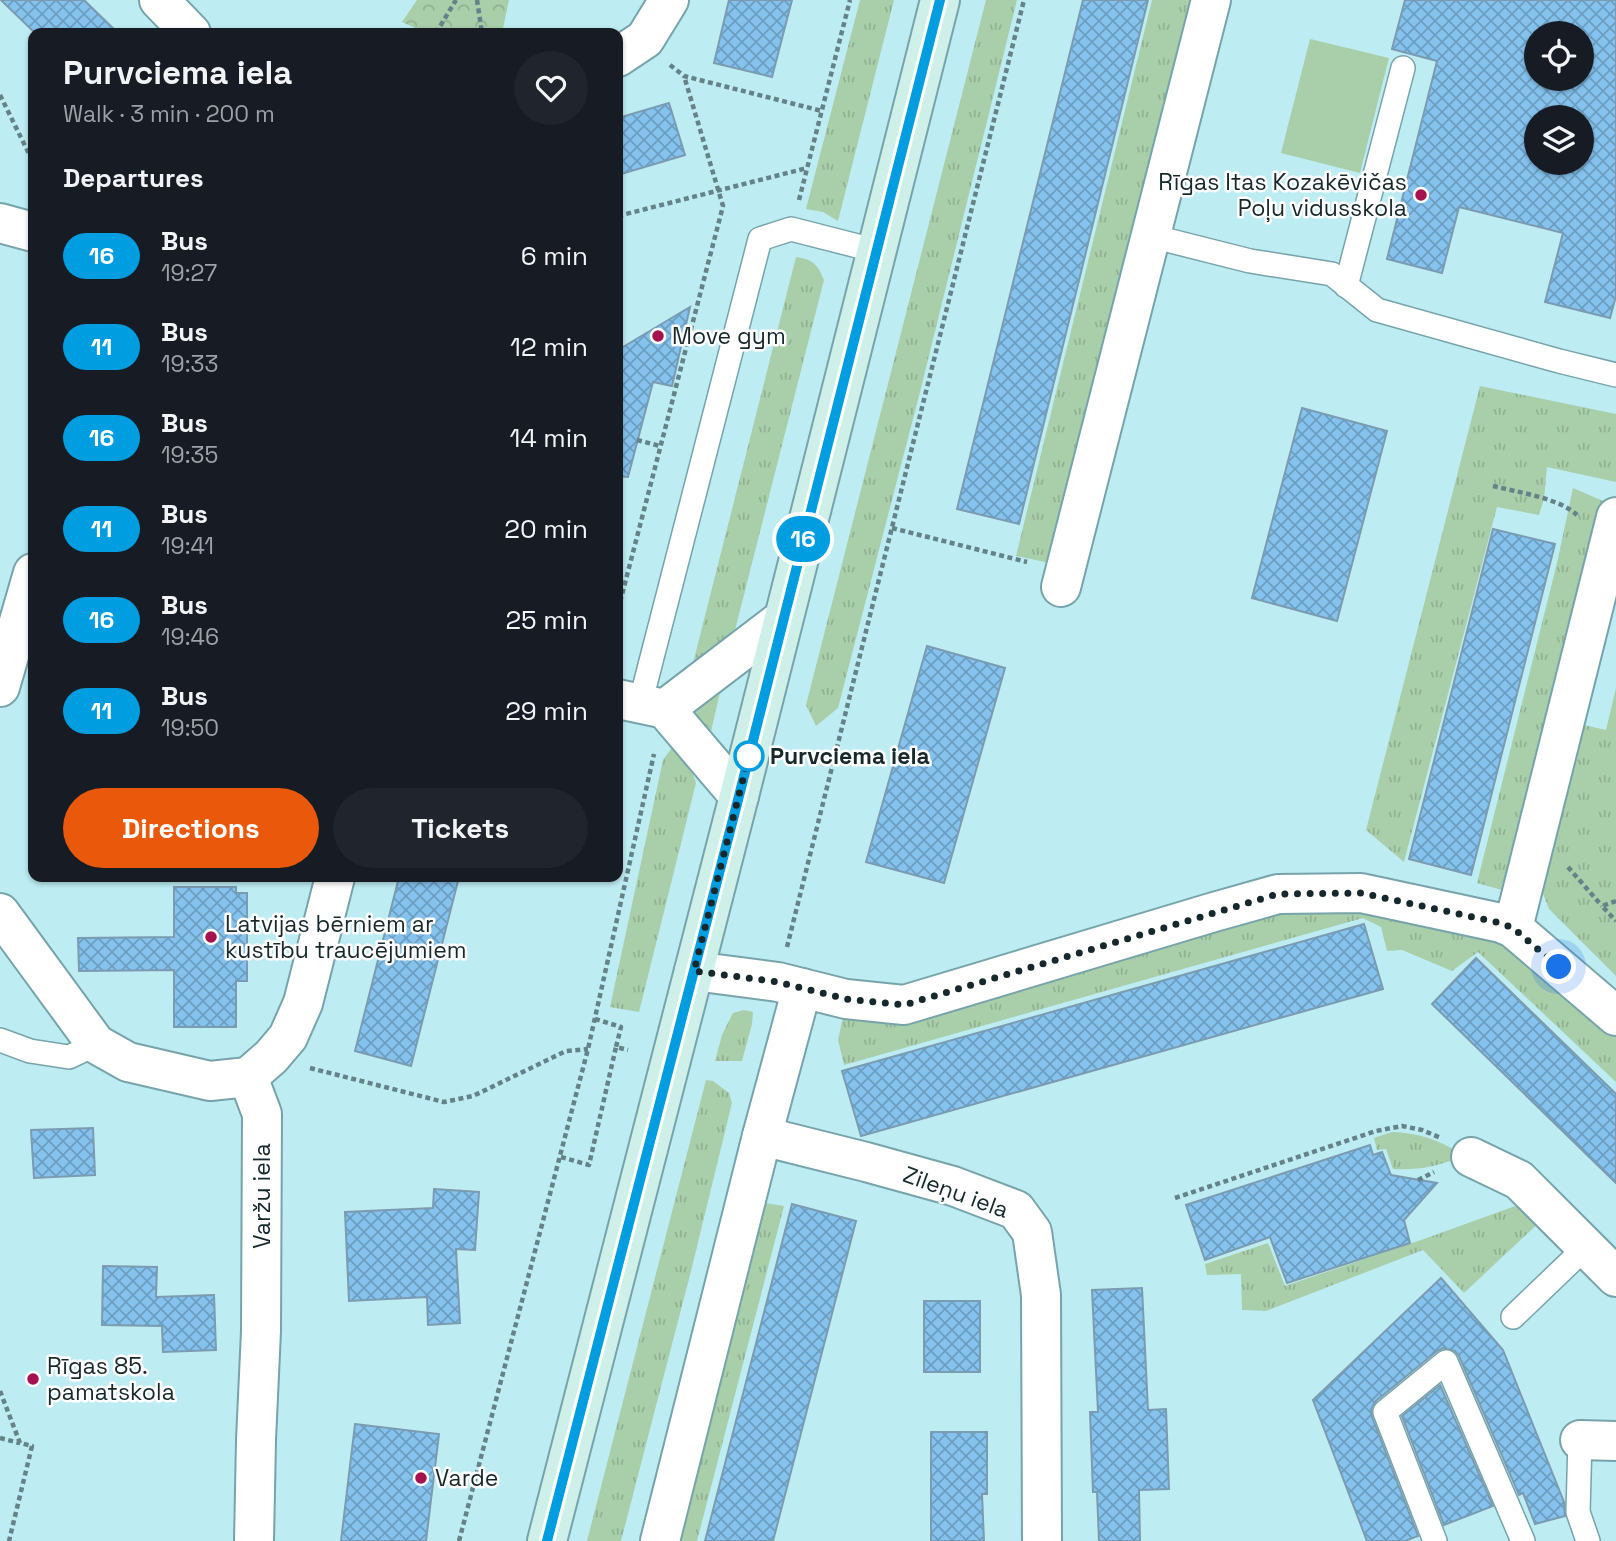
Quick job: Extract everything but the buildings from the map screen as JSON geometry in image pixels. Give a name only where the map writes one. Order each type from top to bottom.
[{"type":"street","points":[[159,0],[186,28]]},
{"type":"street","points":[[632,48],[669,0]]},
{"type":"street","points":[[547,1541],[940,0]]},
{"type":"street","points":[[1063,579],[1211,0]]},
{"type":"street","points":[[0,223],[28,231]]},
{"type":"street","points":[[1513,928],[1613,530]]},
{"type":"street","points":[[0,687],[28,590]]},
{"type":"street","points":[[739,796],[641,704],[783,619]]},
{"type":"street","points":[[0,913],[96,1044],[128,1062],[210,1081],[260,1067],[288,1037],[303,1003],[334,882]]},
{"type":"street","points":[[694,971],[790,985],[846,999],[904,1005],[1278,894],[1361,893],[1501,923],[1513,928],[1616,1016]]},
{"type":"street","points":[[660,1541],[762,1136],[790,985]]},
{"type":"street","name":"Varžu iela","points":[[254,1541],[261,1331],[260,1067]]},
{"type":"street","name":"Zileņu iela","points":[[762,1136],[866,1161],[953,1186],[1016,1210],[1032,1233],[1041,1294],[1042,1541]]},
{"type":"street","points":[[1471,1157],[1519,1180],[1616,1278]]},
{"type":"lane","points":[[1346,286],[1403,68]]},
{"type":"lane","points":[[641,704],[760,239],[791,229],[877,251]]},
{"type":"lane","points":[[1151,236],[1250,261],[1332,274],[1377,310],[1616,376]]},
{"type":"lane","points":[[0,1040],[30,1051],[69,1057],[96,1044]]},
{"type":"lane","points":[[1513,1317],[1586,1248]]},
{"type":"lane","points":[[1435,1541],[1385,1412],[1446,1362],[1523,1541]]},
{"type":"lane","points":[[1588,1541],[1578,1512],[1598,1440]]},
{"type":"path","points":[[439,28],[456,0]]},
{"type":"path","points":[[477,0],[481,28]]},
{"type":"path","points":[[791,229],[850,0]]},
{"type":"path","points":[[790,985],[892,528],[1024,0]]},
{"type":"path","points":[[632,48],[664,61],[684,76],[822,111]]},
{"type":"path","points":[[623,591],[723,206],[684,76]]},
{"type":"path","points":[[0,95],[28,152]]},
{"type":"path","points":[[623,215],[807,168]]},
{"type":"path","points":[[638,440],[661,446]]},
{"type":"path","points":[[1493,486],[1570,508],[1584,520],[1581,535],[1613,530]]},
{"type":"path","points":[[892,528],[1063,579]]},
{"type":"path","points":[[623,827],[641,704]]},
{"type":"path","points":[[1534,845],[1556,854],[1616,921]]},
{"type":"path","points":[[459,1541],[588,1049],[595,1019],[615,882]]},
{"type":"path","points":[[1602,906],[1616,901]]},
{"type":"path","points":[[561,1157],[590,1165],[621,1027],[595,1019]]},
{"type":"path","points":[[616,1047],[628,1050]]},
{"type":"path","points":[[260,1067],[444,1102],[473,1096],[566,1051],[588,1049]]},
{"type":"path","points":[[1175,1198],[1376,1131],[1402,1126],[1422,1130],[1451,1142],[1471,1157]]},
{"type":"path","points":[[1418,1180],[1434,1172]]},
{"type":"path","points":[[0,1391],[20,1443]]},
{"type":"path","points":[[0,1438],[33,1446],[9,1541]]},
{"type":"green space","points":[[417,0],[509,0],[503,28],[416,28],[402,22]]},
{"type":"green space","points":[[860,0],[894,0],[838,221],[823,212],[806,209]]},
{"type":"green space","points":[[986,0],[1017,0],[838,708],[816,726],[806,705]]},
{"type":"green space","points":[[1152,0],[1190,0],[1050,563],[1016,556]]},
{"type":"green space","points":[[1310,39],[1389,58],[1360,173],[1281,153]]},
{"type":"green space","points":[[796,257],[814,264],[824,280],[735,630],[693,663]]},
{"type":"green space","points":[[1480,386],[1616,414],[1616,482],[1547,467],[1544,499],[1539,515],[1497,507],[1404,862],[1366,830]]},
{"type":"green space","points":[[1573,488],[1612,505],[1516,894],[1477,883],[1557,563]]},
{"type":"green space","points":[[723,679],[710,736],[692,717],[695,700]]},
{"type":"green space","points":[[1616,688],[1616,976],[1549,909],[1537,878],[1584,725],[1606,730]]},
{"type":"green space","points":[[673,746],[686,755],[696,783],[639,1012],[610,1007],[663,760]]},
{"type":"green space","points":[[1290,904],[1491,925],[1616,1027],[1616,1082],[1478,952],[1452,971],[1402,950],[1387,951],[1381,927],[1363,918],[844,1065],[838,1040],[845,1008]]},
{"type":"green space","points":[[744,1010],[753,1012],[742,1061],[715,1061],[722,1035],[733,1013]]},
{"type":"green space","points":[[706,1080],[713,1081],[729,1093],[732,1103],[691,1271],[621,1541],[587,1541]]},
{"type":"green space","points":[[1392,1132],[1434,1140],[1458,1152],[1459,1158],[1427,1167],[1393,1169],[1386,1149],[1377,1150],[1374,1138]]},
{"type":"green space","points":[[759,1202],[784,1206],[697,1541],[667,1541]]},
{"type":"green space","points":[[1518,1205],[1545,1217],[1464,1293],[1423,1250],[1266,1311],[1242,1310],[1241,1274],[1207,1275],[1205,1264],[1268,1243],[1285,1286]]},
{"type":"bus line","name":"16","points":[[547,1541],[940,0]]},
{"type":"place","name":"Rīgas Itas Kozakēvičas Poļu vidusskola","points":[[1421,195]]},
{"type":"place","name":"Move gym","points":[[658,336]]},
{"type":"place","name":"Purvciema iela","points":[[749,756]]},
{"type":"place","name":"Latvijas bērniem ar kustību traucējumiem","points":[[211,937]]},
{"type":"place","name":"Rīgas 85. pamatskola","points":[[33,1379]]},
{"type":"place","name":"Varde","points":[[421,1478]]},
{"type":"route","points":[[749,756],[752,744],[694,971],[778,982],[846,999],[904,1005],[1278,894],[1361,893],[1501,923],[1513,928],[1559,967]]}]
